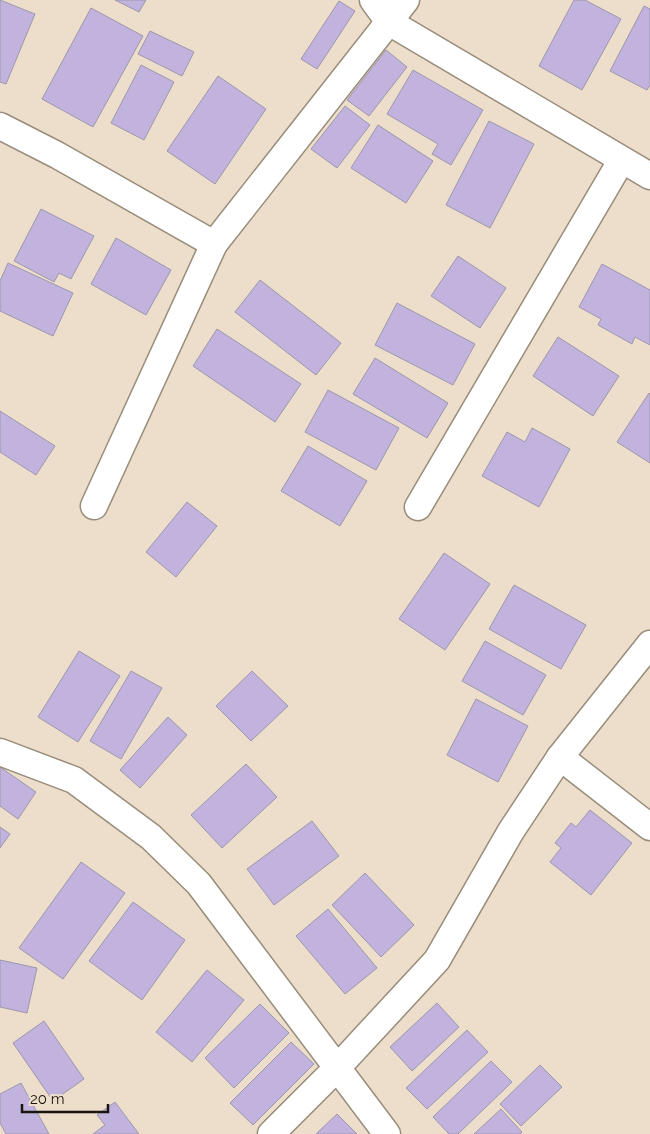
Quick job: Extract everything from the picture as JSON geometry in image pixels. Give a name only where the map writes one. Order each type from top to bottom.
[{"type":"street","points":[[373,0],[389,22],[621,161],[650,176]]},
{"type":"street","points":[[94,506],[214,244],[406,0]]},
{"type":"street","points":[[0,126],[57,155],[214,244]]},
{"type":"street","points":[[418,507],[621,161]]},
{"type":"street","points":[[271,1134],[337,1068],[437,960],[511,831],[560,756],[650,644]]},
{"type":"street","points":[[0,752],[74,780],[151,838],[199,884],[388,1134]]},
{"type":"street","points":[[560,756],[650,827]]},
{"type":"building","points":[[0,0],[35,14],[6,84],[0,82]]},
{"type":"building","points":[[115,0],[146,0],[139,12]]},
{"type":"building","points":[[574,0],[585,0],[621,19],[582,90],[539,66]]},
{"type":"building","points":[[339,1],[355,11],[317,69],[301,59]]},
{"type":"building","points":[[644,6],[650,9],[650,85],[647,90],[610,71]]},
{"type":"building","points":[[91,8],[143,36],[93,127],[42,99]]},
{"type":"building","points":[[150,31],[194,52],[182,76],[138,54]]},
{"type":"building","points":[[386,50],[407,67],[369,116],[347,100]]},
{"type":"building","points":[[141,65],[174,82],[144,140],[111,123]]},
{"type":"building","points":[[413,70],[483,110],[451,165],[432,154],[438,144],[387,114]]},
{"type":"building","points":[[218,76],[266,109],[215,184],[167,151]]},
{"type":"building","points":[[345,106],[370,125],[337,168],[311,149]]},
{"type":"building","points":[[489,121],[534,144],[490,228],[446,205]]},
{"type":"building","points":[[378,125],[433,161],[406,203],[351,168]]},
{"type":"building","points":[[41,209],[94,236],[71,279],[59,273],[54,282],[14,261]]},
{"type":"building","points":[[116,238],[171,270],[146,315],[91,284]]},
{"type":"building","points":[[458,256],[506,288],[480,328],[431,296]]},
{"type":"building","points":[[8,263],[73,293],[53,336],[0,311],[0,281]]},
{"type":"building","points":[[602,264],[650,290],[650,345],[635,337],[632,344],[598,325],[601,319],[579,307]]},
{"type":"building","points":[[260,280],[341,343],[316,375],[235,312]]},
{"type":"building","points":[[397,303],[475,344],[453,385],[375,345]]},
{"type":"building","points":[[217,329],[301,384],[275,422],[193,366]]},
{"type":"building","points":[[558,337],[619,376],[593,416],[533,376]]},
{"type":"building","points":[[375,358],[448,403],[427,438],[353,394]]},
{"type":"building","points":[[328,390],[399,428],[376,470],[305,432]]},
{"type":"building","points":[[650,394],[650,463],[617,442]]},
{"type":"building","points":[[0,411],[55,446],[36,475],[0,452]]},
{"type":"building","points":[[532,428],[570,449],[539,507],[482,476],[507,432],[525,442]]},
{"type":"building","points":[[308,446],[367,481],[340,526],[281,491]]},
{"type":"building","points":[[187,502],[217,526],[176,577],[146,552]]},
{"type":"building","points":[[444,553],[490,584],[445,650],[399,619]]},
{"type":"building","points":[[514,585],[586,625],[561,669],[489,629]]},
{"type":"building","points":[[485,641],[546,675],[523,715],[462,681]]},
{"type":"building","points":[[79,651],[120,676],[78,742],[38,717]]},
{"type":"building","points":[[131,671],[162,688],[121,759],[90,741]]},
{"type":"building","points":[[252,671],[288,706],[251,741],[216,706]]},
{"type":"building","points":[[476,699],[528,726],[498,782],[447,755]]},
{"type":"building","points":[[168,717],[187,735],[140,788],[120,770]]},
{"type":"building","points":[[246,764],[277,797],[222,848],[191,815]]},
{"type":"building","points":[[0,767],[36,792],[18,819],[0,806]]},
{"type":"building","points":[[590,810],[632,843],[591,895],[550,862],[561,848],[555,843],[571,823],[576,827]]},
{"type":"building","points":[[312,821],[339,856],[274,905],[247,869]]},
{"type":"building","points":[[0,827],[10,834],[0,848]]},
{"type":"building","points":[[81,862],[125,893],[63,979],[19,948]]},
{"type":"building","points":[[365,873],[414,925],[381,957],[332,905]]},
{"type":"building","points":[[133,902],[185,940],[142,1000],[89,961]]},
{"type":"building","points":[[328,909],[377,968],[345,994],[296,936]]},
{"type":"building","points":[[0,960],[37,968],[27,1013],[0,1007]]},
{"type":"building","points":[[207,970],[244,1000],[192,1062],[156,1032]]},
{"type":"building","points":[[437,1003],[459,1027],[412,1071],[390,1047]]},
{"type":"building","points":[[260,1004],[289,1033],[234,1088],[205,1058]]},
{"type":"building","points":[[44,1021],[84,1079],[53,1101],[13,1043]]},
{"type":"building","points":[[467,1030],[488,1052],[427,1109],[406,1088]]},
{"type":"building","points":[[291,1042],[314,1064],[253,1125],[230,1103]]},
{"type":"building","points":[[491,1061],[512,1082],[458,1134],[449,1134],[433,1117]]},
{"type":"building","points":[[540,1065],[562,1087],[521,1126],[500,1104]]},
{"type":"building","points":[[21,1083],[49,1134],[6,1134],[0,1123],[0,1094]]},
{"type":"building","points":[[115,1102],[139,1134],[93,1134],[105,1125],[97,1115]]},
{"type":"building","points":[[501,1109],[522,1132],[520,1134],[474,1134]]},
{"type":"building","points":[[337,1114],[357,1134],[316,1134]]}]
